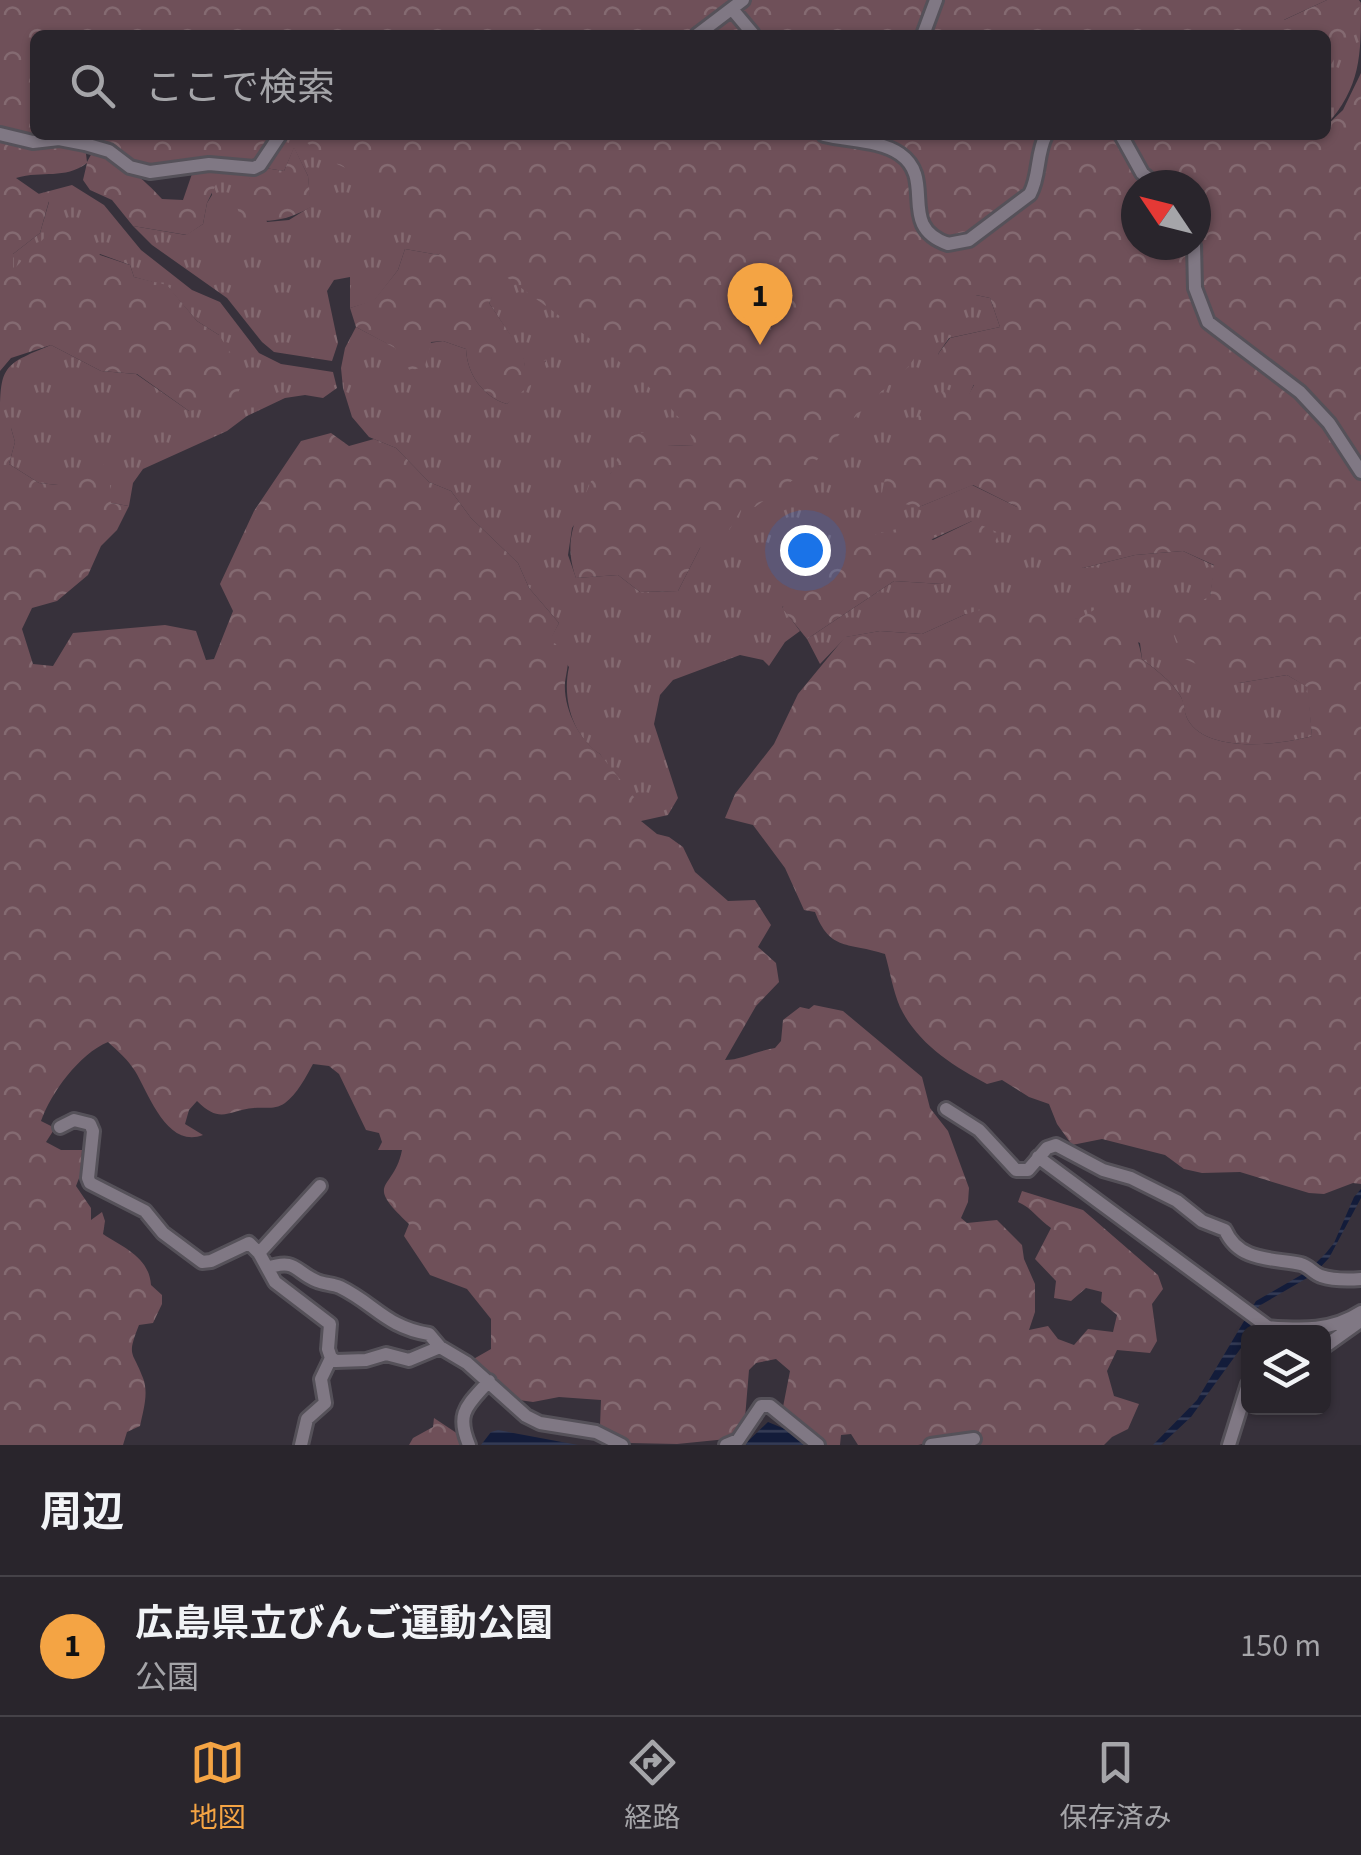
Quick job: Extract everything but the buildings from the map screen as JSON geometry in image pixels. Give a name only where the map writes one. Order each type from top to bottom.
[{"type":"street","points":[[925,30],[936,0]]},
{"type":"street","points":[[704,30],[738,4],[751,30]]},
{"type":"street","points":[[0,134],[34,142],[51,140]]},
{"type":"street","points":[[64,140],[108,151],[130,167],[150,172],[209,164],[254,168],[277,140]]},
{"type":"street","points":[[882,140],[912,166],[918,180],[921,223],[937,240],[948,244],[969,240],[1030,194],[1044,140]]},
{"type":"street","points":[[1124,140],[1141,170]]},
{"type":"street","points":[[1194,260],[1195,288],[1208,322],[1300,392],[1329,424],[1361,472]]},
{"type":"street","points":[[946,1108],[979,1130],[1016,1170],[1028,1170],[1038,1156],[1056,1145],[1177,1201],[1202,1221],[1225,1230],[1230,1241],[1254,1258],[1306,1265],[1319,1275],[1338,1279],[1361,1279]]},
{"type":"street","points":[[60,1128],[74,1120],[90,1124],[90,1184],[145,1211],[163,1233],[202,1262],[249,1242],[275,1282],[330,1324],[328,1349],[336,1361],[366,1360],[386,1354],[409,1360],[440,1347]]},
{"type":"street","points":[[1038,1156],[1261,1325]]},
{"type":"street","points":[[259,1253],[320,1186]]},
{"type":"street","points":[[268,1268],[283,1263],[294,1266],[316,1281],[339,1286],[403,1330],[428,1334],[440,1347],[468,1362],[526,1416],[540,1423],[596,1432],[622,1445]]},
{"type":"street","points":[[1331,1327],[1361,1312]]},
{"type":"street","points":[[1331,1343],[1361,1320]]},
{"type":"street","points":[[301,1445],[308,1420],[325,1402],[322,1379],[331,1358]]},
{"type":"street","points":[[469,1445],[462,1419],[465,1408],[489,1380]]},
{"type":"street","points":[[726,1445],[738,1440],[762,1406],[770,1406],[818,1445]]},
{"type":"street","points":[[1229,1445],[1241,1410]]},
{"type":"street","points":[[931,1445],[974,1440],[971,1444]]},
{"type":"green space","points":[[0,0],[1290,0],[1284,20],[1327,0],[1361,3],[1353,27],[1331,64],[1331,30],[30,30],[30,136],[0,130]]},
{"type":"green space","points":[[1256,0],[1327,0],[1262,30]]},
{"type":"green space","points":[[1361,3],[1357,70],[1346,98],[1331,120],[1331,63]]},
{"type":"green space","points":[[1361,73],[1361,1184],[1353,1183],[1324,1194],[1240,1172],[1202,1173],[1184,1169],[1165,1155],[1102,1139],[1072,1145],[1049,1104],[1002,1080],[987,1084],[926,1042],[900,1007],[885,954],[834,940],[815,912],[804,910],[785,868],[753,825],[725,818],[735,794],[774,744],[798,694],[845,637],[880,631],[922,634],[966,614],[1012,601],[1078,619],[1101,606],[1117,616],[1134,633],[1142,659],[1177,691],[1188,720],[1211,738],[1264,744],[1312,736],[1307,687],[1287,675],[1239,683],[1185,659],[1168,620],[1210,596],[1214,565],[1183,551],[1135,555],[1083,568],[1012,541],[1017,507],[973,485],[919,507],[881,499],[889,465],[911,425],[946,389],[967,397],[974,385],[948,375],[938,354],[950,338],[1000,327],[990,298],[976,295],[932,334],[908,367],[852,420],[810,468],[755,507],[743,506],[724,539],[700,548],[678,591],[640,592],[618,575],[576,578],[571,540],[591,481],[611,473],[626,438],[651,430],[667,446],[694,445],[686,427],[642,380],[504,275],[489,303],[523,353],[525,366],[546,360],[540,377],[507,404],[498,401],[478,383],[469,367],[466,349],[443,341],[431,342],[425,366],[410,371],[395,348],[356,327],[350,308],[374,300],[398,270],[405,249],[439,255],[446,236],[382,185],[322,157],[304,140],[1331,140],[1331,121],[1343,110]]},
{"type":"green space","points":[[0,137],[85,146],[87,162],[93,151],[113,159],[162,199],[183,200],[194,168],[210,168],[218,180],[203,224],[187,235],[133,226],[112,200],[90,190],[83,180],[87,163],[62,173],[16,178],[49,201],[40,233],[13,254],[13,270],[56,226],[100,255],[130,265],[134,277],[167,285],[197,321],[219,335],[233,357],[242,384],[234,402],[189,411],[137,374],[101,371],[51,345],[11,358],[0,371]]},
{"type":"green space","points":[[76,140],[271,140],[253,163],[138,165]]},
{"type":"green space","points":[[283,140],[323,140],[454,228],[439,255],[405,249],[398,270],[374,301],[350,308],[350,277],[334,280],[327,291],[338,343],[332,361],[274,352],[227,298],[152,245],[133,226],[186,235],[203,224],[212,195],[210,168],[248,174],[267,222],[289,220],[310,207],[308,176],[294,148],[284,171],[265,168]]},
{"type":"green space","points":[[294,147],[308,176],[311,207],[277,220],[241,219],[234,198],[250,181],[248,174],[265,168],[284,171]]},
{"type":"green space","points":[[72,185],[104,205],[141,250],[192,290],[220,302],[259,353],[281,364],[333,372],[337,388],[323,398],[285,398],[247,416],[227,431],[143,469],[133,483],[129,506],[39,483],[9,464],[15,442],[11,428],[0,428],[1,392],[6,371],[12,364],[51,345],[101,371],[136,374],[189,411],[219,335],[197,321],[167,286],[134,277],[130,265],[100,254],[12,272],[13,254],[40,233],[49,202],[38,194]]},
{"type":"green space","points":[[517,240],[715,424],[694,445],[667,446],[611,473],[572,528],[568,555],[576,578],[618,575],[640,592],[678,591],[700,548],[747,489],[966,293],[990,298],[1000,327],[949,338],[938,354],[974,384],[919,507],[972,485],[1017,507],[1083,568],[1135,555],[1183,551],[1215,566],[1210,596],[1239,683],[1287,675],[1308,687],[1312,736],[1264,744],[1211,738],[1188,720],[1173,686],[1142,659],[1140,643],[1078,619],[966,614],[922,634],[880,631],[846,637],[820,664],[807,639],[894,581],[942,584],[972,521],[782,607],[800,631],[785,642],[769,666],[763,660],[740,655],[673,680],[660,695],[654,724],[678,798],[668,815],[641,821],[600,754],[576,727],[568,703],[569,667],[549,641],[559,623],[529,588],[518,563],[471,518],[451,491],[429,482],[396,448],[369,437],[352,417],[343,388],[345,348],[356,327],[396,348],[443,341],[466,349],[469,367],[478,383],[507,404],[546,361],[525,367],[522,353],[489,303]]},
{"type":"green space","points":[[0,428],[11,428],[15,442],[9,464],[39,483],[58,485],[93,458],[109,468],[111,503],[129,506],[117,530],[101,546],[88,575],[57,601],[32,608],[22,629],[33,664],[53,666],[73,633],[165,625],[196,631],[206,660],[214,659],[233,611],[220,584],[254,511],[301,441],[331,433],[349,446],[374,439],[396,448],[429,482],[451,491],[471,518],[518,563],[529,588],[559,623],[550,641],[568,650],[565,692],[570,713],[585,741],[645,811],[641,821],[683,847],[695,872],[728,901],[755,900],[771,925],[758,947],[776,963],[779,982],[756,1006],[725,1060],[775,1048],[781,1041],[783,1020],[800,1007],[809,1009],[814,1005],[843,1011],[922,1077],[930,1108],[948,1131],[969,1188],[961,1218],[967,1223],[997,1220],[1022,1245],[1035,1284],[1035,1312],[1029,1330],[1048,1326],[1058,1339],[1074,1345],[1088,1329],[1113,1332],[1117,1315],[1101,1302],[1102,1292],[1086,1288],[1071,1301],[1054,1298],[1056,1281],[1035,1259],[1051,1228],[1018,1202],[1022,1191],[1083,1210],[1158,1275],[1163,1289],[1152,1304],[1157,1341],[1150,1353],[1117,1350],[1107,1371],[1114,1396],[1139,1404],[1128,1429],[1104,1445],[975,1445],[977,1433],[918,1445],[858,1445],[851,1434],[841,1435],[840,1445],[825,1445],[783,1407],[790,1371],[776,1359],[756,1363],[749,1370],[745,1418],[737,1438],[677,1444],[629,1443],[600,1426],[601,1400],[519,1400],[470,1361],[491,1349],[491,1319],[467,1289],[430,1275],[404,1236],[409,1224],[384,1192],[402,1150],[378,1150],[382,1142],[379,1133],[366,1130],[339,1074],[329,1066],[313,1064],[293,1095],[277,1107],[219,1114],[197,1101],[185,1124],[203,1135],[190,1137],[169,1127],[132,1067],[108,1042],[87,1055],[67,1076],[41,1121],[55,1128],[46,1142],[61,1150],[82,1150],[76,1186],[91,1208],[91,1220],[102,1212],[103,1234],[140,1260],[151,1285],[162,1295],[153,1323],[139,1325],[133,1343],[132,1353],[145,1390],[140,1426],[127,1432],[123,1445],[0,1445]]},
{"type":"green space","points":[[972,521],[999,533],[983,568],[942,584],[894,581],[807,639],[782,608],[824,548],[908,526],[933,540]]},
{"type":"green space","points":[[434,1418],[461,1436],[465,1445],[409,1445],[413,1438],[433,1427]]},
{"type":"water","points":[[1361,1189],[1361,1198],[1329,1258],[1314,1274],[1259,1306],[1251,1325],[1242,1325],[1256,1301],[1308,1271],[1326,1253]]},
{"type":"water","points":[[1241,1326],[1241,1348],[1191,1417],[1161,1445],[1153,1445],[1197,1400]]},
{"type":"water","points":[[768,1422],[802,1436],[812,1445],[744,1445]]},
{"type":"water","points":[[498,1430],[578,1445],[481,1445],[491,1432]]},
{"type":"place","name":"広島県立びんご運動公園","points":[[760,345]]}]
